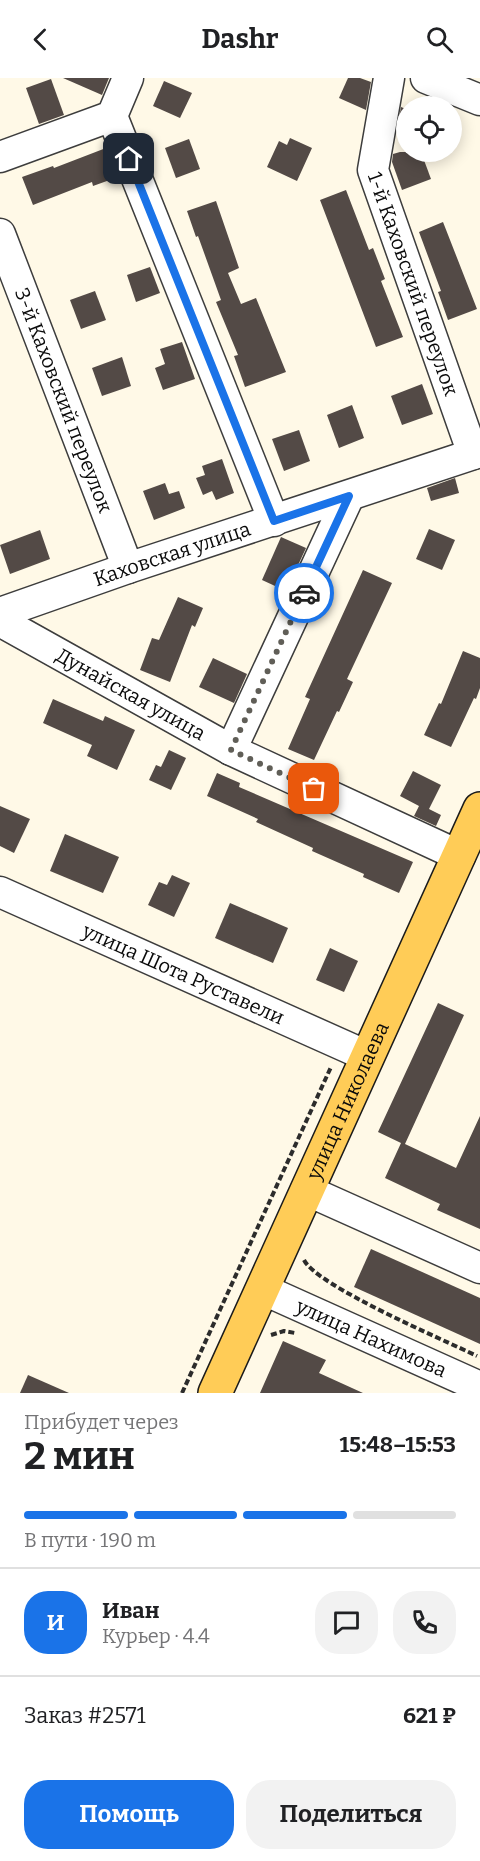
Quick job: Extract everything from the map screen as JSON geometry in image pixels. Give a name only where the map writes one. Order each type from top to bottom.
[{"type":"main road","name":"улица Николаева","points":[[215,1393],[306,1190],[354,1050],[460,856],[480,809]]},
{"type":"street","points":[[128,78],[112,116],[274,521]]},
{"type":"street","name":"1-й Каховский переулок","points":[[389,78],[373,170],[476,453]]},
{"type":"street","points":[[426,78],[480,100]]},
{"type":"street","points":[[0,158],[112,116]]},
{"type":"street","name":"3-й Каховский переулок","points":[[0,234],[128,568]]},
{"type":"street","name":"Каховская улица","points":[[0,613],[128,568],[476,453]]},
{"type":"street","points":[[231,750],[349,496]]},
{"type":"street","name":"Дунайская улица","points":[[0,621],[231,750],[460,856]]},
{"type":"street","name":"улица Шота Руставели","points":[[0,892],[354,1050]]},
{"type":"street","points":[[306,1190],[480,1268]]},
{"type":"street","name":"улица Нахимова","points":[[262,1289],[480,1387]]},
{"type":"path","points":[[182,1393],[354,1050]]},
{"type":"path","points":[[304,1252],[304,1262],[313,1272],[340,1289],[480,1357]]},
{"type":"path","points":[[265,1340],[270,1335],[284,1331],[297,1333]]},
{"type":"building","points":[[63,78],[109,78],[102,95]]},
{"type":"building","points":[[348,78],[360,78],[371,82],[366,110],[339,98]]},
{"type":"building","points":[[51,79],[64,115],[39,124],[26,88]]},
{"type":"building","points":[[164,81],[192,93],[180,118],[153,106]]},
{"type":"building","points":[[290,138],[312,148],[297,181],[267,167],[279,141],[287,145]]},
{"type":"building","points":[[189,139],[200,169],[176,178],[165,148]]},
{"type":"building","points":[[106,148],[118,177],[93,186],[92,182],[33,205],[22,177],[53,166],[54,168]]},
{"type":"building","points":[[396,153],[396,162],[425,162],[431,179],[402,190],[392,162],[393,154]]},
{"type":"building","points":[[346,190],[369,250],[373,248],[385,279],[381,281],[403,337],[376,347],[320,200]]},
{"type":"building","points":[[216,201],[239,268],[228,273],[241,304],[256,298],[286,372],[245,387],[234,356],[238,355],[216,302],[221,300],[187,211]]},
{"type":"building","points":[[443,222],[477,309],[448,320],[438,292],[441,291],[419,232]]},
{"type":"building","points":[[150,267],[160,293],[136,302],[127,275]]},
{"type":"building","points":[[95,291],[106,320],[81,329],[70,300]]},
{"type":"building","points":[[182,342],[195,379],[163,390],[155,368],[165,364],[160,349]]},
{"type":"building","points":[[122,357],[131,386],[102,396],[92,368]]},
{"type":"building","points":[[422,384],[433,414],[402,425],[391,396]]},
{"type":"building","points":[[352,405],[364,438],[339,448],[327,415]]},
{"type":"building","points":[[299,430],[310,461],[284,471],[272,439]]},
{"type":"building","points":[[222,459],[234,493],[216,500],[212,491],[203,495],[196,478],[205,475],[202,466]]},
{"type":"building","points":[[455,478],[459,493],[431,501],[427,488]]},
{"type":"building","points":[[165,483],[169,494],[179,491],[185,508],[154,520],[143,491]]},
{"type":"building","points":[[429,529],[455,540],[442,570],[416,559]]},
{"type":"building","points":[[40,530],[50,559],[10,574],[0,545]]},
{"type":"building","points":[[281,537],[306,548],[286,591],[262,580]]},
{"type":"building","points":[[363,570],[392,583],[347,679],[353,682],[314,760],[288,749],[310,699],[305,697]]},
{"type":"building","points":[[178,597],[203,608],[195,627],[192,625],[170,682],[140,670],[152,638],[159,640]]},
{"type":"building","points":[[463,651],[480,658],[480,688],[451,747],[424,735],[439,703],[441,704]]},
{"type":"building","points":[[213,658],[247,674],[234,703],[199,687]]},
{"type":"building","points":[[53,699],[103,721],[105,716],[135,730],[117,770],[87,756],[92,745],[43,723]]},
{"type":"building","points":[[169,750],[186,758],[171,790],[149,780],[156,765],[161,767]]},
{"type":"building","points":[[413,771],[441,785],[429,809],[441,815],[436,826],[414,816],[419,806],[400,796]]},
{"type":"building","points":[[217,773],[240,783],[239,787],[413,862],[399,893],[363,877],[364,874],[312,851],[313,848],[256,822],[258,819],[207,796]]},
{"type":"building","points":[[0,806],[30,819],[14,853],[0,846]]},
{"type":"building","points":[[65,834],[119,857],[103,893],[50,871]]},
{"type":"building","points":[[172,875],[190,883],[174,917],[148,905],[159,882],[167,885]]},
{"type":"building","points":[[230,903],[288,928],[273,963],[215,938]]},
{"type":"building","points":[[330,948],[358,961],[344,992],[316,980]]},
{"type":"building","points":[[438,1003],[464,1015],[405,1144],[456,1168],[480,1116],[480,1229],[437,1210],[440,1204],[385,1178],[401,1143],[378,1132]]},
{"type":"building","points":[[371,1249],[480,1298],[480,1344],[354,1287]]},
{"type":"building","points":[[283,1341],[326,1360],[319,1373],[363,1393],[260,1393]]},
{"type":"building","points":[[28,1375],[69,1393],[20,1393]]},
{"type":"way so far","points":[[304,593],[231,750],[314,789]]},
{"type":"route","points":[[129,159],[274,521],[349,496],[304,593]]}]
